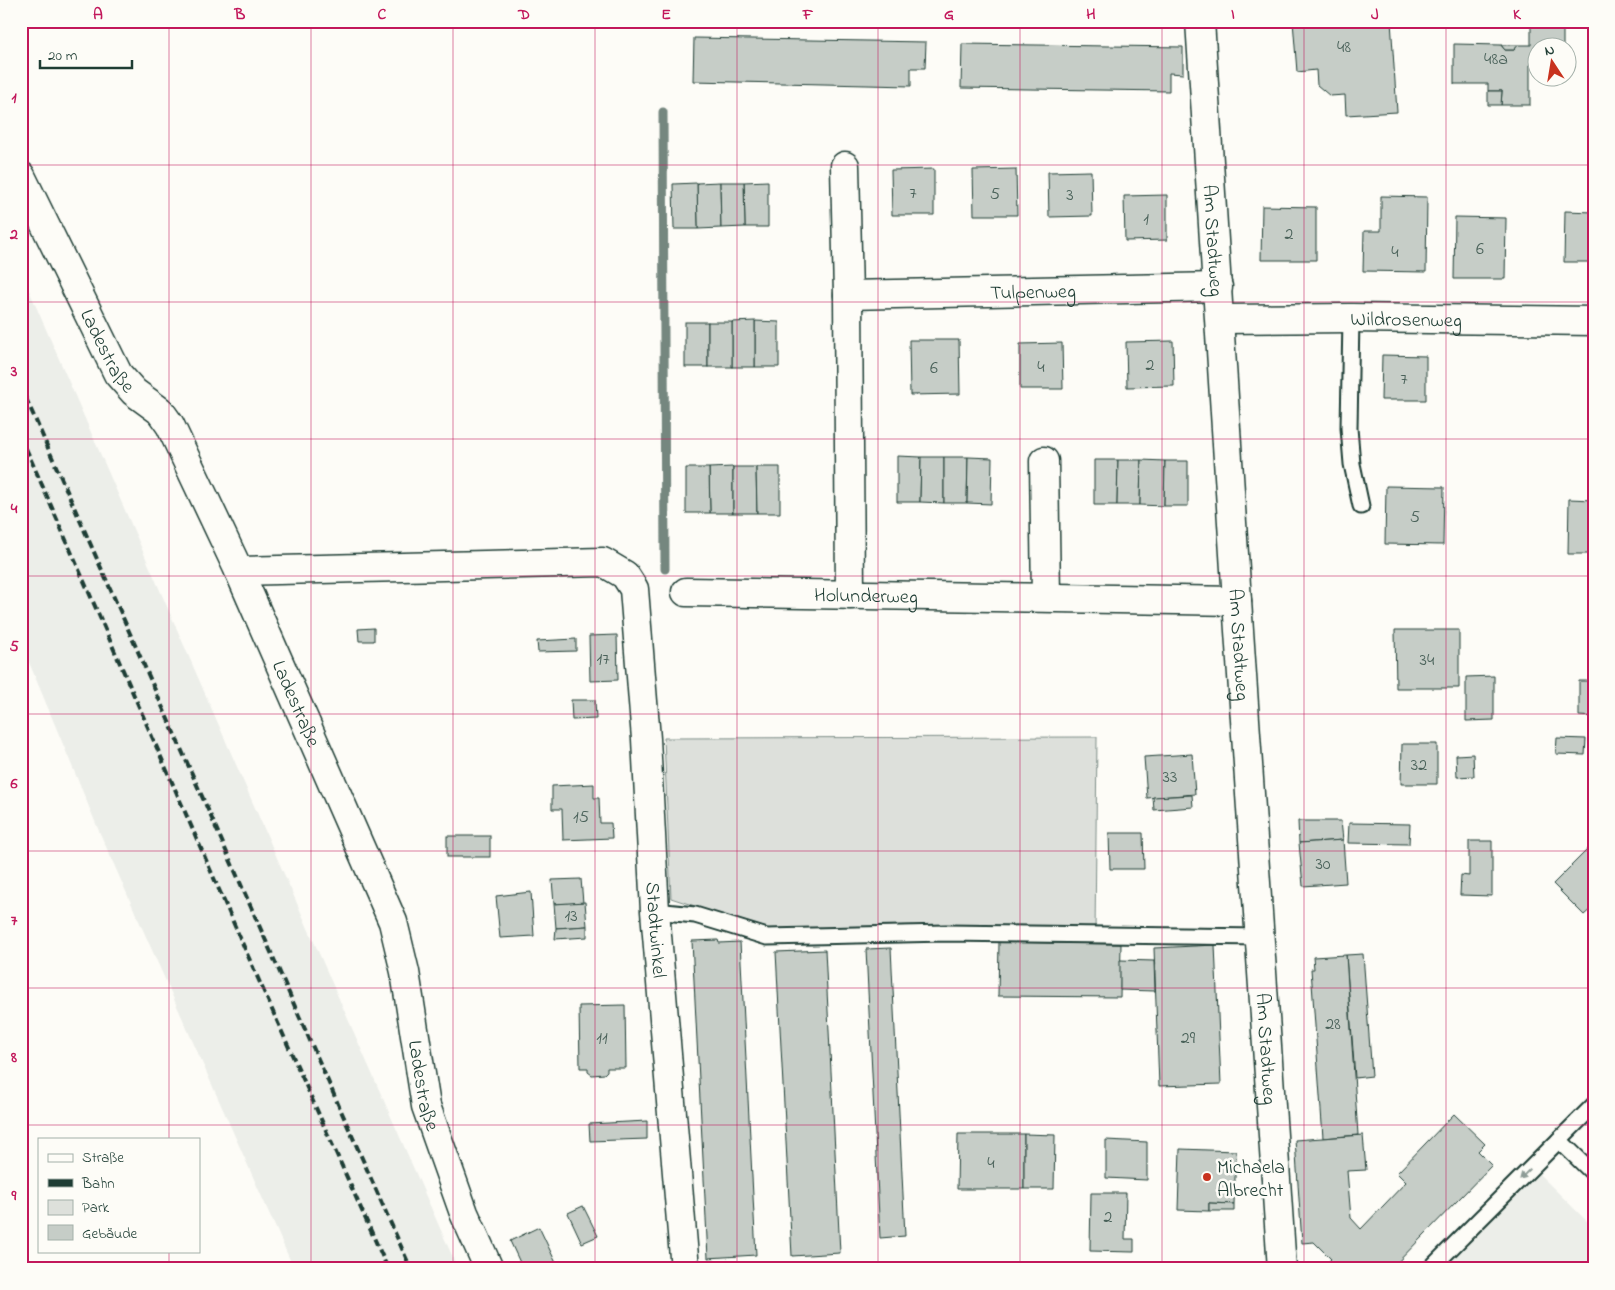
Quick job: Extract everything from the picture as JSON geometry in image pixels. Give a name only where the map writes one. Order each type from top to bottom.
[{"type":"street","name":"Am Stadtweg","points":[[1200,21],[1282,1269]]},
{"type":"street","points":[[845,166],[850,595]]},
{"type":"street","name":"Ladestraße","points":[[21,176],[118,374],[134,392],[160,411],[170,425],[239,571],[393,922],[405,972],[426,1106],[464,1213],[489,1269]]},
{"type":"street","name":"Tulpenweg","points":[[848,295],[1218,287]]},
{"type":"street","name":"Wildrosenweg","points":[[1220,319],[1351,318],[1594,321]]},
{"type":"street","points":[[1044,461],[1046,597]]},
{"type":"street","name":"Stadtwinkel","points":[[239,571],[603,562],[625,574],[634,589],[646,739],[655,911],[685,1269]]},
{"type":"street","name":"Holunderweg","points":[[686,592],[1237,600]]},
{"type":"lane","points":[[1351,318],[1350,428],[1352,464],[1361,506]]},
{"type":"lane","points":[[655,911],[695,915],[767,937],[946,933],[1260,937]]},
{"type":"lane","points":[[1430,1269],[1594,1105]]},
{"type":"lane","points":[[1559,1140],[1594,1174]]},
{"type":"shaded area","points":[[21,272],[458,1269],[294,1269],[99,831],[21,643]]},
{"type":"shaded area","points":[[1538,1173],[1594,1228],[1594,1269],[1442,1269]]},
{"type":"green space","points":[[1097,737],[1095,934],[773,932],[671,898],[664,738]]},
{"type":"building","points":[[1293,21],[1391,21],[1397,112],[1346,115],[1345,95],[1330,96],[1317,85],[1316,70],[1297,72]]},
{"type":"building","points":[[1531,21],[1563,21],[1563,38],[1531,38]]},
{"type":"building","points":[[694,38],[926,42],[925,68],[911,68],[911,86],[693,81]]},
{"type":"building","points":[[962,44],[1183,47],[1183,74],[1169,73],[1169,91],[961,88]]},
{"type":"building","points":[[1454,44],[1501,45],[1505,50],[1514,50],[1518,45],[1528,45],[1530,105],[1501,105],[1502,91],[1488,91],[1488,84],[1454,84]]},
{"type":"building","points":[[1501,45],[1518,45],[1514,50],[1505,50]]},
{"type":"building","points":[[1488,91],[1502,91],[1501,105],[1488,105]]},
{"type":"building","points":[[934,169],[934,215],[892,215],[891,170]]},
{"type":"building","points":[[1016,169],[1017,215],[974,215],[973,170]]},
{"type":"building","points":[[1091,171],[1092,216],[1049,217],[1048,172]]},
{"type":"building","points":[[768,181],[768,227],[745,227],[744,182]]},
{"type":"building","points":[[720,182],[721,228],[698,229],[697,183]]},
{"type":"building","points":[[720,182],[744,182],[745,227],[721,228]]},
{"type":"building","points":[[697,183],[698,229],[674,229],[673,184]]},
{"type":"building","points":[[1167,195],[1167,240],[1125,241],[1124,196]]},
{"type":"building","points":[[1381,196],[1427,197],[1426,272],[1363,271],[1364,231],[1381,231]]},
{"type":"building","points":[[1262,206],[1316,207],[1316,260],[1261,260]]},
{"type":"building","points":[[1565,211],[1594,212],[1594,262],[1564,262]]},
{"type":"building","points":[[1455,217],[1506,218],[1505,279],[1454,279]]},
{"type":"building","points":[[755,321],[779,322],[779,367],[755,367]]},
{"type":"building","points":[[755,321],[755,367],[732,367],[732,322]]},
{"type":"building","points":[[685,322],[708,322],[708,367],[685,367]]},
{"type":"building","points":[[708,322],[732,322],[732,367],[708,367]]},
{"type":"building","points":[[909,340],[959,340],[960,394],[910,395]]},
{"type":"building","points":[[1173,341],[1174,386],[1127,387],[1126,342]]},
{"type":"building","points":[[1062,343],[1063,389],[1020,389],[1020,344]]},
{"type":"building","points":[[1382,355],[1426,356],[1426,400],[1381,400]]},
{"type":"building","points":[[897,456],[921,457],[920,502],[897,502]]},
{"type":"building","points":[[921,457],[944,457],[944,503],[920,502]]},
{"type":"building","points":[[944,457],[968,457],[967,503],[944,503]]},
{"type":"building","points":[[968,457],[992,458],[991,504],[967,503]]},
{"type":"building","points":[[1094,460],[1118,460],[1117,505],[1094,505]]},
{"type":"building","points":[[1118,460],[1141,460],[1140,505],[1117,505]]},
{"type":"building","points":[[1141,460],[1165,461],[1164,506],[1140,505]]},
{"type":"building","points":[[1165,461],[1188,461],[1188,506],[1164,506]]},
{"type":"building","points":[[733,467],[733,513],[710,513],[709,468]]},
{"type":"building","points":[[733,467],[756,467],[757,513],[733,513]]},
{"type":"building","points":[[756,467],[780,467],[780,513],[757,513]]},
{"type":"building","points":[[686,468],[709,468],[710,513],[686,513]]},
{"type":"building","points":[[1386,486],[1444,487],[1443,545],[1385,544]]},
{"type":"building","points":[[1569,499],[1594,500],[1594,554],[1568,554]]},
{"type":"building","points":[[374,628],[374,641],[359,641],[358,629]]},
{"type":"building","points":[[1395,630],[1459,630],[1459,688],[1396,688]]},
{"type":"building","points":[[617,635],[618,680],[590,681],[589,636]]},
{"type":"building","points":[[576,639],[576,651],[538,652],[537,641]]},
{"type":"building","points":[[1494,676],[1494,720],[1466,721],[1466,677]]},
{"type":"building","points":[[1579,681],[1594,681],[1594,717],[1579,716]]},
{"type":"building","points":[[571,700],[595,700],[596,719],[572,720]]},
{"type":"building","points":[[1557,738],[1586,739],[1585,755],[1556,754]]},
{"type":"building","points":[[1402,744],[1437,744],[1437,784],[1401,784]]},
{"type":"building","points":[[1192,754],[1195,794],[1147,798],[1144,757]]},
{"type":"building","points":[[1473,754],[1474,776],[1457,777],[1456,755]]},
{"type":"building","points":[[594,784],[594,798],[599,798],[600,823],[611,823],[612,838],[563,840],[562,809],[552,809],[552,786]]},
{"type":"building","points":[[1192,795],[1193,807],[1154,810],[1153,797]]},
{"type":"building","points":[[1298,821],[1341,821],[1343,840],[1299,843]]},
{"type":"building","points":[[1349,823],[1410,824],[1409,844],[1348,843]]},
{"type":"building","points":[[1109,833],[1143,833],[1144,869],[1110,869]]},
{"type":"building","points":[[447,836],[490,836],[490,857],[447,857]]},
{"type":"building","points":[[1343,840],[1346,883],[1303,886],[1299,843]]},
{"type":"building","points":[[1469,841],[1492,841],[1492,896],[1460,895],[1461,875],[1469,876]]},
{"type":"building","points":[[1594,843],[1594,906],[1584,915],[1553,884]]},
{"type":"building","points":[[581,879],[583,903],[554,904],[552,880]]},
{"type":"building","points":[[531,892],[534,936],[500,938],[496,896]]},
{"type":"building","points":[[585,902],[587,926],[556,928],[554,904]]},
{"type":"building","points":[[587,926],[587,937],[555,939],[556,928]]},
{"type":"building","points":[[718,940],[719,943],[740,942],[756,1255],[708,1258],[692,941]]},
{"type":"building","points":[[999,942],[1121,944],[1120,997],[998,996]]},
{"type":"building","points":[[1215,945],[1221,1084],[1159,1086],[1154,948]]},
{"type":"building","points":[[891,948],[905,1236],[880,1238],[866,949]]},
{"type":"building","points":[[825,950],[840,1253],[792,1256],[776,952]]},
{"type":"building","points":[[1363,954],[1372,1076],[1355,1078],[1346,955]]},
{"type":"building","points":[[1346,955],[1358,1135],[1323,1138],[1311,969],[1314,969],[1313,957]]},
{"type":"building","points":[[1120,960],[1154,961],[1155,991],[1120,990]]},
{"type":"building","points":[[625,1005],[626,1068],[607,1068],[604,1074],[592,1075],[588,1072],[588,1068],[580,1068],[579,1006]]},
{"type":"building","points":[[1454,1114],[1485,1144],[1478,1151],[1492,1165],[1391,1269],[1321,1269],[1331,1259],[1314,1242],[1302,1243],[1295,1140],[1363,1135],[1366,1170],[1347,1171],[1351,1218],[1361,1229],[1406,1182],[1397,1173]]},
{"type":"building","points":[[647,1121],[647,1139],[590,1141],[589,1124]]},
{"type":"building","points":[[958,1134],[1024,1134],[1024,1189],[957,1189]]},
{"type":"building","points":[[1024,1134],[1055,1135],[1054,1189],[1024,1189]]},
{"type":"building","points":[[1106,1140],[1147,1142],[1147,1180],[1106,1178]]},
{"type":"building","name":"Michaela Albrecht","points":[[1180,1149],[1236,1151],[1234,1204],[1209,1203],[1209,1211],[1178,1210]]},
{"type":"building","points":[[1091,1193],[1126,1193],[1125,1239],[1134,1239],[1134,1252],[1090,1251]]},
{"type":"building","points":[[1209,1203],[1234,1204],[1234,1211],[1209,1211]]},
{"type":"building","points":[[583,1206],[598,1236],[582,1243],[568,1213]]},
{"type":"building","points":[[539,1227],[556,1263],[544,1269],[523,1269],[510,1241]]},
{"type":"waterway","points":[[663,112],[665,569]]},
{"type":"railway","points":[[21,387],[411,1269]]},
{"type":"railway","points":[[21,437],[248,956],[388,1269]]},
{"type":"place","name":"Michaela Albrecht","points":[[1207,1177]]}]
